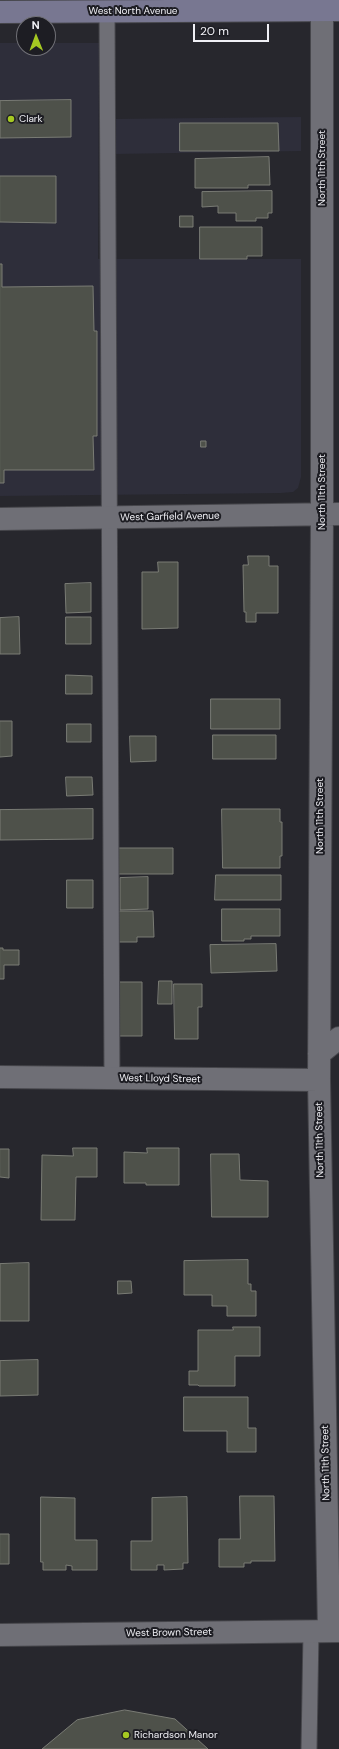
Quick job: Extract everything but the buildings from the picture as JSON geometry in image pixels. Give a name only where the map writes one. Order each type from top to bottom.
[{"type":"main road","name":"West North Avenue","points":[[0,12],[328,7]]},
{"type":"street","name":"North 11th Street","points":[[326,1631],[319,1054],[331,514],[328,7]]},
{"type":"street","name":"West Garfield Avenue","points":[[0,519],[331,514]]},
{"type":"street","points":[[319,1054],[339,1038]]},
{"type":"street","name":"West Lloyd Street","points":[[0,1077],[319,1080]]},
{"type":"street","name":"West Brown Street","points":[[0,1635],[326,1631]]},
{"type":"lane","points":[[107,11],[112,1078]]},
{"type":"lane","points":[[309,1749],[326,1631]]},
{"type":"shaded area","points":[[0,43],[16,43],[16,56],[56,56],[56,43],[99,43],[98,259],[301,259],[301,477],[298,488],[293,492],[281,493],[0,496]]},
{"type":"shaded area","points":[[301,117],[301,151],[114,154],[114,119]]},
{"type":"place","name":"Clark","points":[[11,119]]},
{"type":"place","name":"Richardson Manor","points":[[126,1735]]}]
